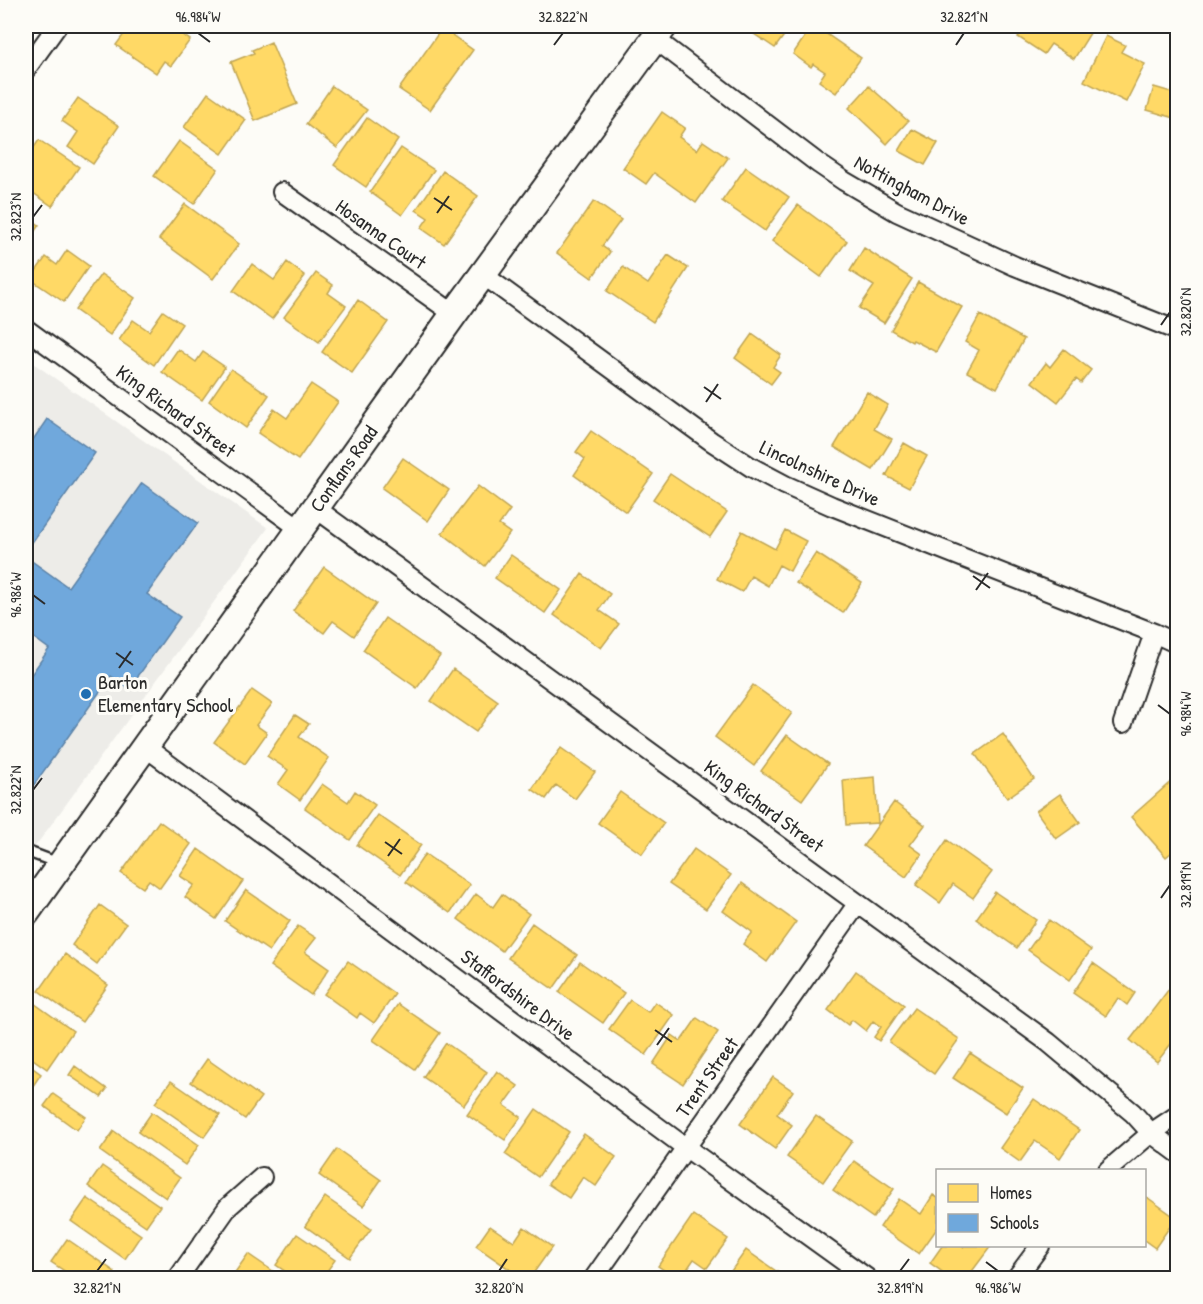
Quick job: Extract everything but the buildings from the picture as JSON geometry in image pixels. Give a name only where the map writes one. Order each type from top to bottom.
[{"type":"main road","name":"Conflans Road","points":[[26,913],[314,507],[659,32]]},
{"type":"street","points":[[26,69],[57,26]]},
{"type":"street","name":"Nottingham Drive","points":[[659,32],[819,164],[897,212],[1015,266],[1178,331]]},
{"type":"street","name":"Hosanna Court","points":[[282,192],[454,314]]},
{"type":"street","name":"Lincolnshire Drive","points":[[482,274],[711,441],[751,467],[832,506],[1178,644]]},
{"type":"street","name":"King Richard Street","points":[[26,329],[299,528]]},
{"type":"street","name":"King Richard Street","points":[[314,507],[1048,1042],[1133,1113],[1151,1133],[1178,1153]]},
{"type":"street","points":[[1123,723],[1154,633]]},
{"type":"street","name":"Staffordshire Drive","points":[[144,746],[685,1147],[867,1278]]},
{"type":"street","name":"Trent Street","points":[[594,1278],[858,903]]},
{"type":"street","points":[[1109,1169],[1151,1133],[1178,1115]]},
{"type":"street","points":[[178,1278],[228,1207],[262,1177]]},
{"type":"street","points":[[1016,1278],[1039,1247]]},
{"type":"lane","points":[[26,852],[61,863]]},
{"type":"shaded area","name":"Barton Elementary School","points":[[26,358],[268,528],[26,859]]},
{"type":"place","name":"Barton Elementary School","points":[[86,694]]}]
